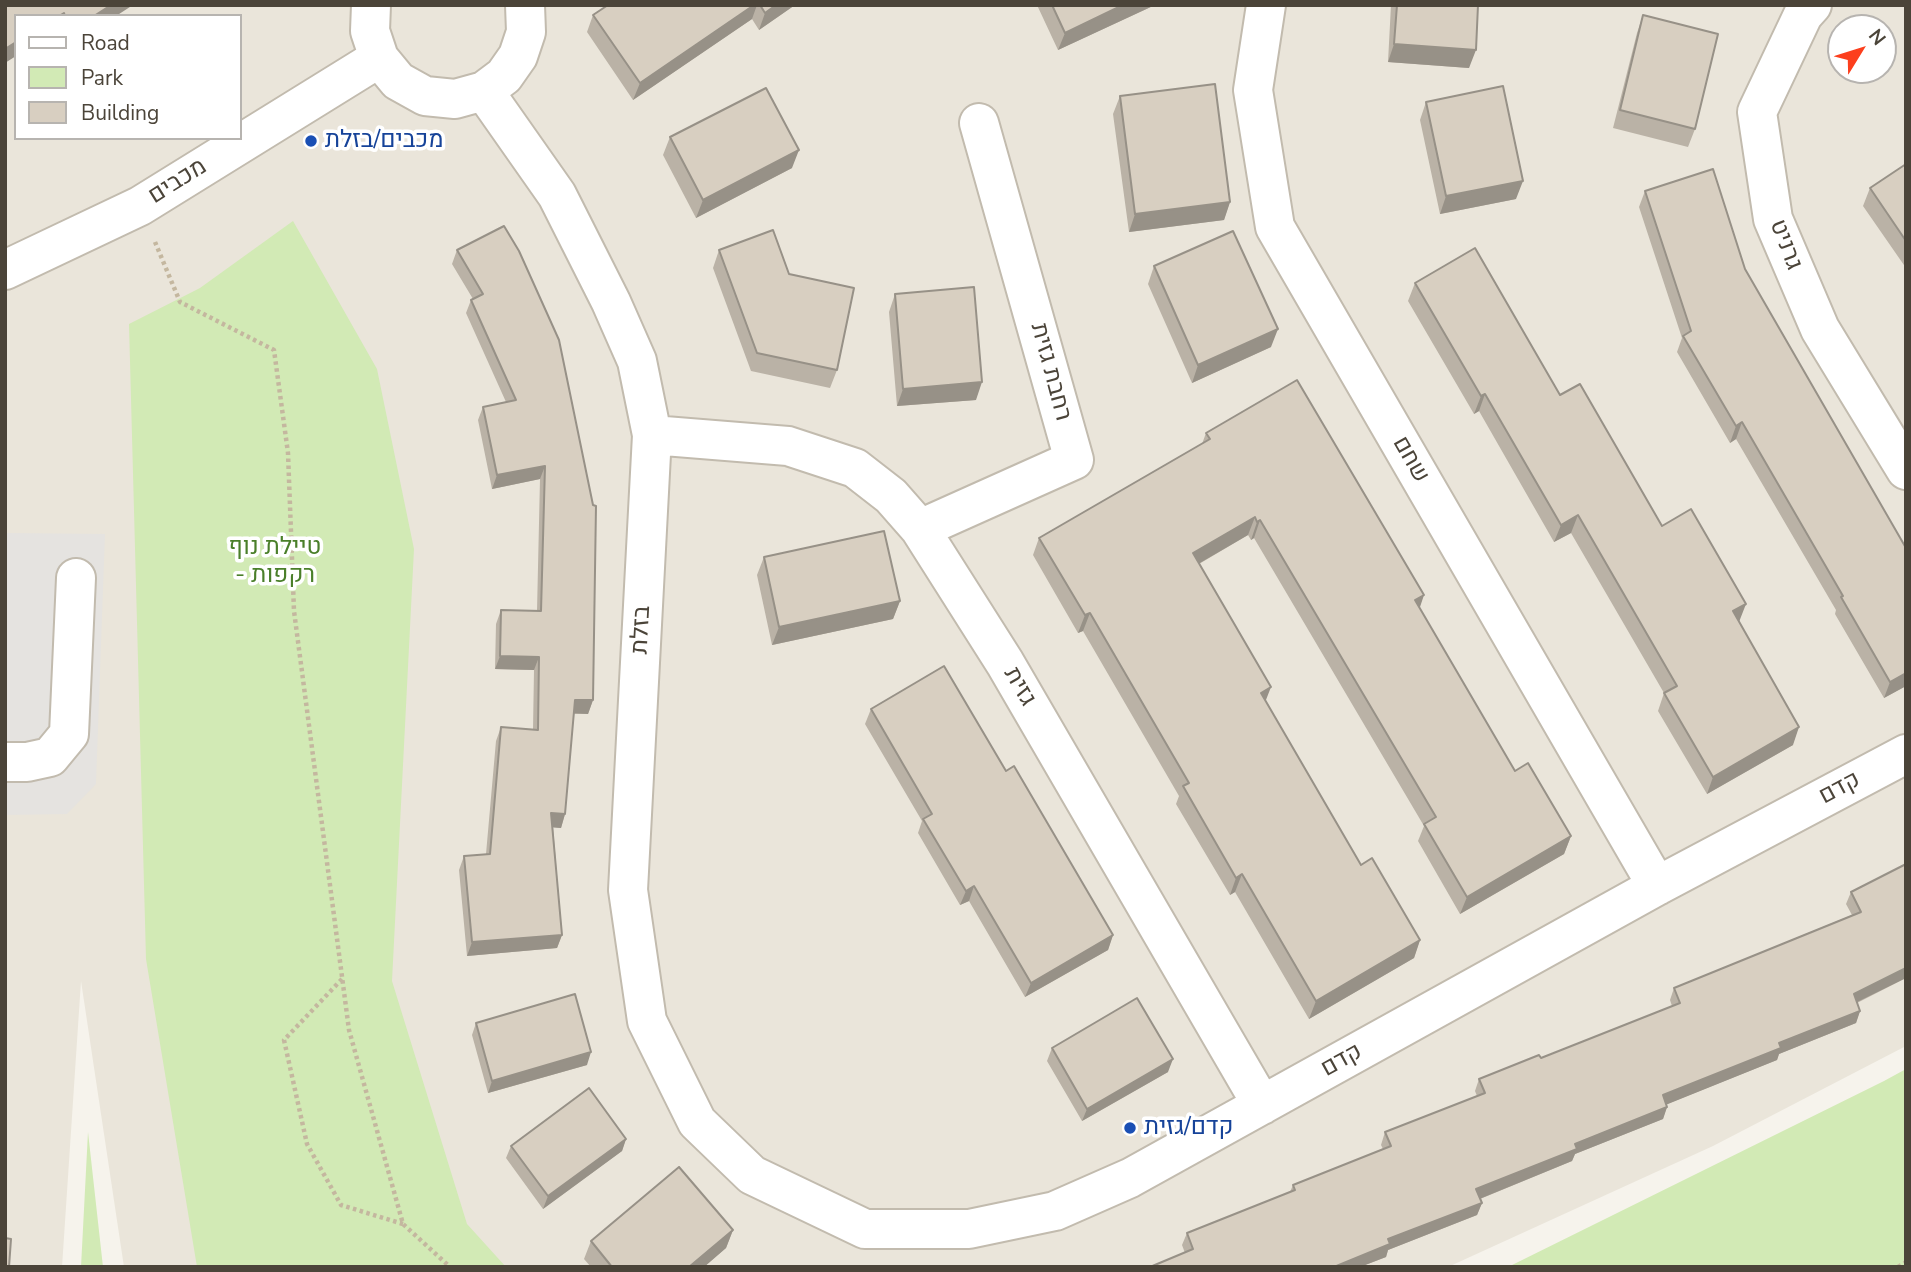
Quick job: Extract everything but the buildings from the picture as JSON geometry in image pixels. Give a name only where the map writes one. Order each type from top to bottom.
[{"type":"street","points":[[371,5],[370,31],[379,58],[398,81],[425,96],[455,99],[484,91],[504,76],[518,56],[526,32],[525,5]]},
{"type":"street","name":"שחם","points":[[1266,5],[1253,90],[1275,227],[1657,886]]},
{"type":"street","name":"גרניט","points":[[1812,5],[1803,15],[1757,112],[1773,219],[1820,329],[1906,470]]},
{"type":"street","name":"מכבים","points":[[5,270],[140,206],[379,58]]},
{"type":"street","name":"בזלת","points":[[484,91],[556,195],[611,302],[637,361],[652,435],[628,890],[647,1021],[697,1122],[752,1175]]},
{"type":"street","name":"רחבת גזית","points":[[920,529],[1074,460],[979,123]]},
{"type":"street","name":"גזית","points":[[652,435],[788,446],[856,468],[891,496],[920,529],[1005,663],[1262,1105]]},
{"type":"street","points":[[5,762],[27,762],[50,757],[69,733],[76,578]]},
{"type":"street","name":"קדם","points":[[752,1175],[865,1229],[970,1229],[1055,1211],[1130,1178],[1657,886],[1906,754]]},
{"type":"path","points":[[140,206],[180,302],[274,350],[288,453],[294,611],[349,1030],[403,1224]]},
{"type":"path","points":[[342,978],[284,1041],[307,1144],[341,1205],[403,1224],[450,1267]]},
{"type":"path","points":[[1898,1267],[1906,1262]]},
{"type":"shaded area","points":[[5,5],[1906,5],[1906,1046],[1713,1146],[1448,1267],[124,1267],[81,981],[62,1267],[5,1267]]},
{"type":"shaded area","points":[[5,533],[105,534],[96,784],[67,814],[5,815]]},
{"type":"green space","name":"טיילת נוף - רקפות","points":[[293,221],[377,369],[414,549],[392,981],[467,1224],[506,1267],[197,1267],[146,959],[129,324],[200,288]]},
{"type":"green space","points":[[1906,1069],[1906,1267],[1508,1267],[1884,1081]]},
{"type":"green space","points":[[88,1132],[103,1267],[81,1267]]},
{"type":"place","name":"מכבים/בזלת","points":[[311,141]]},
{"type":"place","name":"קדם/גזית","points":[[1130,1128]]}]
